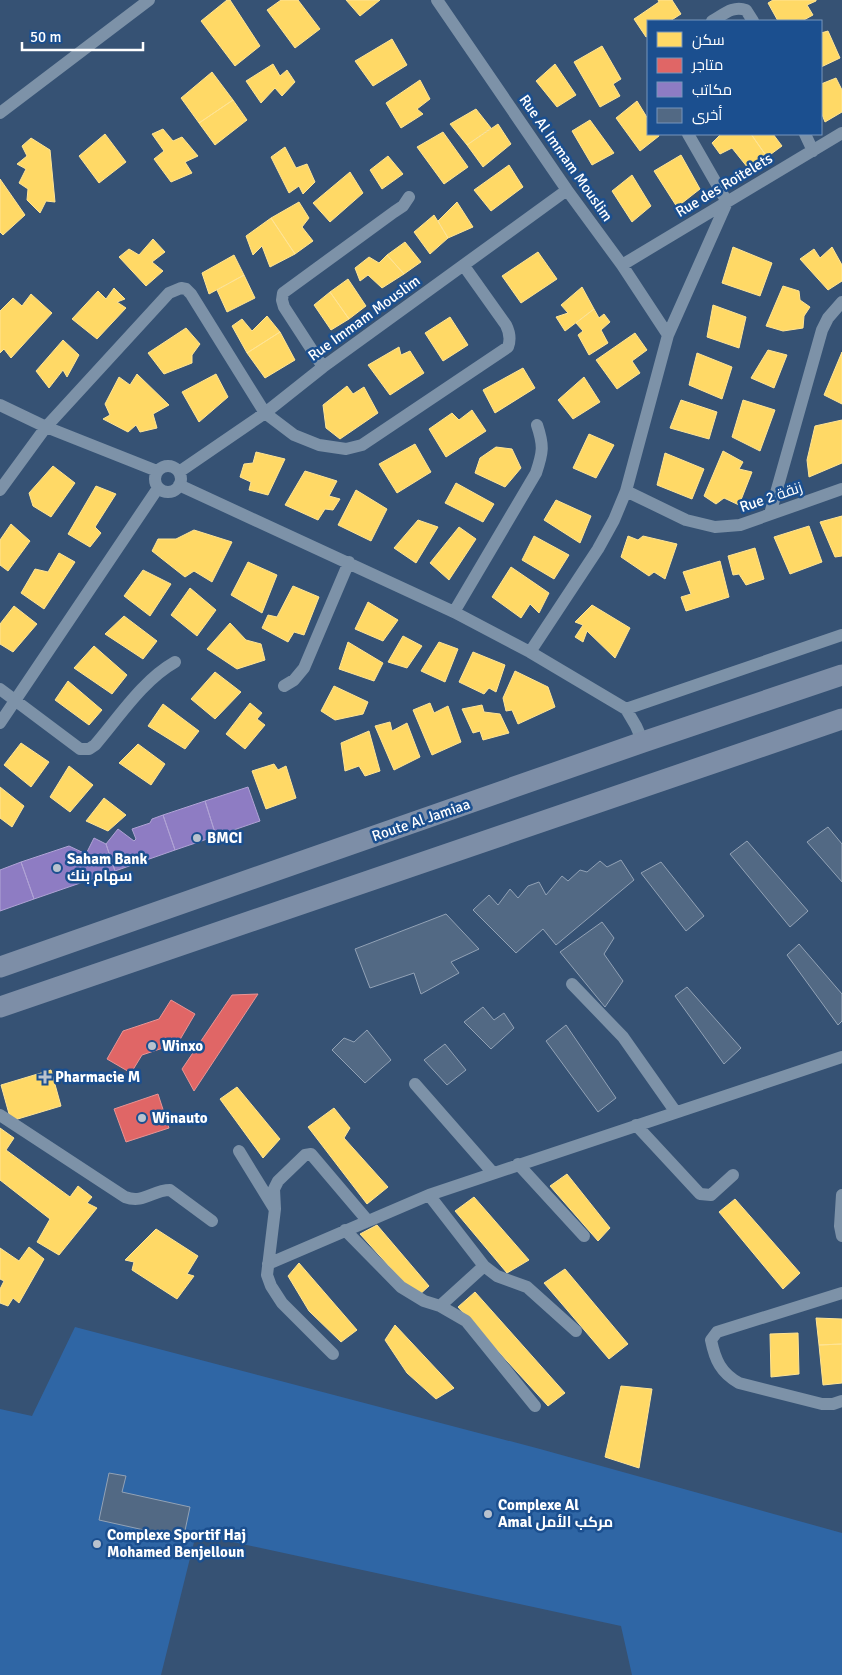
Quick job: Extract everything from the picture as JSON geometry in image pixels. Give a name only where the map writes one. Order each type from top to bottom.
[{"type":"main road","name":"Route Al Jamiaa","points":[[0,967],[643,742],[842,675]]},
{"type":"main road","points":[[0,1007],[842,718]]},
{"type":"street","points":[[0,113],[149,0]]},
{"type":"street","name":"Rue Al Immam Mouslim","points":[[437,0],[567,190],[622,265],[668,335]]},
{"type":"street","points":[[714,20],[738,8],[746,10],[752,20]]},
{"type":"street","name":"Rue des Roitelets","points":[[622,265],[842,133]]},
{"type":"street","points":[[530,652],[598,549],[614,520],[626,492],[668,335],[727,202],[689,135]]},
{"type":"street","points":[[805,135],[812,151]]},
{"type":"street","name":"Rue Immam Mouslim","points":[[180,472],[265,413],[323,367],[567,190]]},
{"type":"street","points":[[323,367],[284,306],[282,293],[403,206],[408,197]]},
{"type":"street","points":[[0,490],[46,427],[169,293],[181,288],[186,289],[191,294],[265,413],[294,435],[319,445],[346,449],[362,445],[508,347],[510,333],[506,325],[464,266]]},
{"type":"street","points":[[770,514],[822,330],[828,318],[842,302]]},
{"type":"street","points":[[0,405],[46,427],[157,471]]},
{"type":"street","points":[[454,612],[536,473],[542,457],[543,442],[537,425]]},
{"type":"street","points":[[162,466],[174,467],[180,472],[181,479],[179,485],[174,490],[164,492],[158,488],[154,478],[162,466]]},
{"type":"street","points":[[179,485],[454,612],[530,652],[626,709],[643,742]]},
{"type":"street","points":[[0,723],[158,488]]},
{"type":"street","name":"Rue 2 زنقة","points":[[626,492],[686,520],[715,527],[740,525],[842,489]]},
{"type":"street","points":[[284,686],[294,680],[304,668],[348,562]]},
{"type":"street","points":[[626,709],[842,635]]},
{"type":"street","points":[[0,689],[80,749],[89,749],[95,745],[159,671],[174,662]]},
{"type":"street","points":[[572,984],[623,1037],[675,1111]]},
{"type":"street","points":[[268,1264],[429,1195],[842,1056]]},
{"type":"street","points":[[415,1084],[493,1173]]},
{"type":"street","points":[[0,1116],[125,1196],[138,1200],[164,1190],[170,1190],[212,1221]]},
{"type":"street","points":[[636,1124],[700,1194],[711,1196],[733,1175]]},
{"type":"street","points":[[239,1151],[274,1209]]},
{"type":"street","points":[[333,1354],[282,1302],[271,1286],[267,1275],[274,1209],[274,1189],[278,1181],[305,1155],[311,1154],[367,1220]]},
{"type":"street","points":[[518,1164],[584,1236]]},
{"type":"street","points":[[429,1195],[484,1266],[497,1276],[527,1287],[576,1331]]},
{"type":"street","points":[[842,1195],[840,1226],[842,1236]]},
{"type":"street","points":[[345,1230],[401,1287],[424,1301],[440,1306],[466,1321],[535,1406]]},
{"type":"street","points":[[440,1306],[484,1266]]},
{"type":"street","points":[[842,1293],[717,1332],[711,1340],[714,1356],[721,1370],[739,1383],[822,1404],[842,1401]]},
{"type":"shaded area","name":"Complexe Al Amal مركب الأمل","points":[[75,1327],[540,1449],[842,1533],[842,1675],[632,1675],[621,1626],[196,1534],[161,1675],[0,1675],[0,1409],[32,1416]]},
{"type":"building: سكن","points":[[227,0],[230,0],[260,46],[235,66],[201,21]]},
{"type":"building: سكن","points":[[281,0],[298,0],[320,29],[295,48],[267,10]]},
{"type":"building: سكن","points":[[346,0],[380,0],[360,16]]},
{"type":"building: سكن","points":[[658,0],[672,0],[681,14],[672,20],[647,20],[646,37],[634,19],[659,2]]},
{"type":"building: سكن","points":[[773,0],[816,0],[807,5],[813,15],[804,20],[777,20],[768,3]]},
{"type":"building: سكن","points":[[828,31],[840,58],[822,67],[822,33]]},
{"type":"building: سكن","points":[[392,39],[407,65],[373,86],[355,61]]},
{"type":"building: سكن","points":[[602,46],[621,79],[613,84],[620,96],[600,107],[574,62]]},
{"type":"building: سكن","points":[[273,64],[280,76],[287,70],[295,82],[282,96],[275,88],[261,103],[246,81]]},
{"type":"building: سكن","points":[[555,64],[576,95],[557,107],[536,81]]},
{"type":"building: سكن","points":[[212,72],[233,100],[199,123],[181,98]]},
{"type":"building: سكن","points":[[836,78],[842,90],[842,112],[825,122],[822,114],[822,84]]},
{"type":"building: سكن","points":[[420,80],[430,99],[417,109],[423,114],[401,128],[386,103]]},
{"type":"building: سكن","points":[[233,100],[247,120],[215,145],[199,123]]},
{"type":"building: سكن","points":[[637,101],[647,117],[647,135],[659,136],[640,151],[616,118]]},
{"type":"building: سكن","points":[[476,109],[491,128],[467,145],[450,124]]},
{"type":"building: سكن","points":[[590,120],[614,153],[592,165],[572,131]]},
{"type":"building: سكن","points":[[498,124],[511,144],[483,167],[467,145]]},
{"type":"building: سكن","points":[[163,129],[173,141],[182,137],[198,156],[185,162],[192,173],[171,182],[154,159],[164,151],[152,134]]},
{"type":"building: سكن","points":[[443,132],[468,167],[444,184],[417,147]]},
{"type":"building: سكن","points":[[105,134],[126,162],[99,183],[79,156]]},
{"type":"building: سكن","points":[[720,135],[752,135],[767,157],[748,168],[732,148],[720,154],[712,143]]},
{"type":"building: سكن","points":[[752,135],[774,135],[782,146],[767,157]]},
{"type":"building: سكن","points":[[31,138],[50,150],[55,202],[46,201],[40,213],[27,200],[28,189],[19,183],[26,169],[17,164],[27,156],[22,146]]},
{"type":"building: سكن","points":[[285,147],[296,168],[307,164],[315,182],[303,194],[299,186],[289,193],[271,157]]},
{"type":"building: سكن","points":[[681,155],[700,189],[677,207],[654,171]]},
{"type":"building: سكن","points":[[388,156],[403,174],[382,189],[370,170]]},
{"type":"building: سكن","points":[[509,165],[523,187],[491,211],[474,190]]},
{"type":"building: سكن","points":[[350,172],[363,193],[330,222],[313,203]]},
{"type":"building: سكن","points":[[632,175],[651,206],[632,222],[612,191]]},
{"type":"building: سكن","points":[[0,179],[25,215],[3,235],[0,232]]},
{"type":"building: سكن","points":[[299,202],[309,218],[302,227],[313,241],[295,254],[271,218]]},
{"type":"building: سكن","points":[[457,202],[473,227],[448,238],[438,221]]},
{"type":"building: سكن","points":[[434,215],[448,238],[430,254],[414,232]]},
{"type":"building: سكن","points":[[271,218],[295,254],[270,267],[262,246],[253,255],[246,236]]},
{"type":"building: سكن","points":[[153,239],[165,252],[152,262],[163,271],[146,286],[119,257],[129,249],[139,255]]},
{"type":"building: سكن","points":[[405,242],[421,262],[404,274],[387,255]]},
{"type":"building: سكن","points":[[733,247],[772,263],[760,296],[722,283]]},
{"type":"building: سكن","points":[[832,247],[842,265],[842,281],[828,290],[800,259],[814,249],[820,258]]},
{"type":"building: سكن","points":[[538,252],[557,279],[521,303],[502,276]]},
{"type":"building: سكن","points":[[234,255],[244,275],[209,294],[202,273]]},
{"type":"building: سكن","points":[[387,255],[404,274],[382,288],[368,275],[360,281],[355,268],[369,257],[379,263]]},
{"type":"building: سكن","points":[[244,275],[255,298],[227,312],[217,290]]},
{"type":"building: سكن","points":[[348,279],[366,306],[349,319],[330,292]]},
{"type":"building: سكن","points":[[783,286],[799,291],[800,300],[810,307],[804,316],[803,328],[783,331],[766,326]]},
{"type":"building: سكن","points":[[582,287],[594,309],[565,331],[556,317],[568,313],[561,305]]},
{"type":"building: سكن","points":[[114,288],[125,299],[117,302],[126,308],[97,339],[72,319],[98,291],[106,299]]},
{"type":"building: سكن","points":[[330,292],[349,319],[331,330],[314,305]]},
{"type":"building: سكن","points":[[31,294],[52,313],[11,358],[4,349],[0,353],[0,311],[13,298],[22,306]]},
{"type":"building: سكن","points":[[713,305],[746,317],[739,348],[707,337]]},
{"type":"building: سكن","points":[[594,309],[599,318],[604,314],[610,322],[601,330],[608,343],[589,355],[578,335],[583,331],[576,323]]},
{"type":"building: سكن","points":[[267,316],[280,332],[247,353],[232,326],[242,319],[252,331]]},
{"type":"building: سكن","points":[[450,317],[468,345],[443,361],[425,333]]},
{"type":"building: سكن","points":[[186,328],[200,344],[192,355],[192,363],[164,374],[148,353]]},
{"type":"building: سكن","points":[[280,332],[295,360],[265,378],[247,353]]},
{"type":"building: سكن","points":[[635,333],[647,350],[632,361],[640,373],[617,389],[596,360]]},
{"type":"building: سكن","points":[[63,340],[79,355],[67,377],[63,370],[49,388],[36,371]]},
{"type":"building: سكن","points":[[399,347],[401,355],[410,351],[424,373],[390,395],[368,365]]},
{"type":"building: سكن","points":[[768,350],[787,355],[774,388],[751,378]]},
{"type":"building: سكن","points":[[842,352],[842,404],[824,395]]},
{"type":"building: سكن","points":[[697,353],[732,367],[722,399],[689,385]]},
{"type":"building: سكن","points":[[523,368],[535,388],[495,413],[483,390]]},
{"type":"building: سكن","points":[[137,374],[169,405],[153,414],[157,428],[140,432],[136,425],[128,432],[103,419],[110,415],[105,404],[119,377],[130,385]]},
{"type":"building: سكن","points":[[216,374],[228,397],[199,422],[182,392]]},
{"type":"building: سكن","points":[[584,377],[600,402],[573,419],[558,400]]},
{"type":"building: سكن","points":[[347,386],[353,394],[364,387],[378,413],[340,439],[326,428],[323,405]]},
{"type":"building: سكن","points":[[681,400],[717,412],[709,439],[670,428]]},
{"type":"building: سكن","points":[[743,400],[775,410],[760,451],[732,437]]},
{"type":"building: سكن","points":[[472,410],[486,431],[446,457],[429,429],[452,413],[459,420]]},
{"type":"building: سكن","points":[[842,420],[842,463],[809,477],[807,460],[815,426]]},
{"type":"building: سكن","points":[[589,434],[614,445],[596,478],[573,468]]},
{"type":"building: سكن","points":[[415,444],[431,472],[397,493],[379,464]]},
{"type":"building: سكن","points":[[496,447],[512,449],[521,468],[505,487],[475,473],[480,458]]},
{"type":"building: سكن","points":[[723,451],[743,462],[739,469],[752,472],[739,505],[724,498],[716,504],[704,496]]},
{"type":"building: سكن","points":[[256,452],[285,459],[268,495],[249,490],[251,482],[240,477],[244,464],[253,463]]},
{"type":"building: سكن","points":[[665,453],[704,469],[692,499],[657,485]]},
{"type":"building: سكن","points":[[53,466],[75,483],[51,517],[33,506],[29,493]]},
{"type":"building: سكن","points":[[305,471],[337,481],[329,496],[340,499],[333,510],[325,509],[318,520],[285,505]]},
{"type":"building: سكن","points":[[456,483],[494,504],[483,522],[445,503]]},
{"type":"building: سكن","points":[[96,486],[116,494],[95,527],[101,533],[90,547],[68,534]]},
{"type":"building: سكن","points":[[356,490],[387,509],[371,541],[338,525]]},
{"type":"building: سكن","points":[[556,500],[591,516],[580,543],[544,520]]},
{"type":"building: سكن","points":[[842,516],[842,556],[835,557],[820,522]]},
{"type":"building: سكن","points":[[418,520],[438,527],[416,563],[394,548]]},
{"type":"building: سكن","points":[[11,524],[30,541],[8,571],[0,565],[0,540]]},
{"type":"building: سكن","points":[[809,526],[822,562],[790,574],[774,537]]},
{"type":"building: سكن","points":[[459,527],[476,539],[449,580],[430,563]]},
{"type":"building: سكن","points":[[194,530],[232,542],[212,582],[194,571],[185,577],[152,551],[158,539],[176,539]]},
{"type":"building: سكن","points":[[534,536],[569,555],[554,579],[522,560]]},
{"type":"building: سكن","points":[[628,536],[638,540],[643,536],[677,544],[665,579],[654,572],[649,576],[621,557]]},
{"type":"building: سكن","points":[[755,548],[764,579],[746,585],[739,574],[733,575],[728,556]]},
{"type":"building: سكن","points":[[59,553],[75,562],[44,609],[21,593],[35,569],[48,572]]},
{"type":"building: سكن","points":[[720,561],[729,597],[686,611],[681,597],[691,594],[683,572]]},
{"type":"building: سكن","points":[[248,562],[277,575],[262,613],[231,595]]},
{"type":"building: سكن","points":[[511,567],[549,593],[539,613],[530,604],[521,618],[492,597]]},
{"type":"building: سكن","points":[[143,570],[171,584],[150,616],[124,596]]},
{"type":"building: سكن","points":[[293,586],[319,597],[304,635],[294,632],[288,642],[262,628],[268,615],[277,617]]},
{"type":"building: سكن","points":[[190,588],[216,610],[197,636],[171,615]]},
{"type":"building: سكن","points":[[368,602],[398,620],[383,641],[355,629]]},
{"type":"building: سكن","points":[[592,605],[630,628],[615,658],[587,631],[583,642],[575,637],[583,625],[575,622]]},
{"type":"building: سكن","points":[[14,606],[37,624],[13,652],[0,644],[0,624]]},
{"type":"building: سكن","points":[[124,616],[157,641],[143,659],[105,634]]},
{"type":"building: سكن","points":[[230,623],[246,640],[261,644],[265,660],[237,669],[207,649]]},
{"type":"building: سكن","points":[[403,636],[422,646],[407,668],[388,662]]},
{"type":"building: سكن","points":[[348,642],[383,663],[374,681],[339,669]]},
{"type":"building: سكن","points":[[439,642],[458,649],[445,682],[421,671]]},
{"type":"building: سكن","points":[[94,646],[127,675],[112,694],[74,668]]},
{"type":"building: سكن","points":[[473,652],[505,665],[496,692],[489,688],[484,694],[459,682]]},
{"type":"building: سكن","points":[[515,671],[548,687],[555,707],[518,724],[512,710],[506,711],[503,698]]},
{"type":"building: سكن","points":[[215,672],[241,692],[215,719],[191,699]]},
{"type":"building: سكن","points":[[68,681],[102,710],[89,725],[55,700]]},
{"type":"building: سكن","points":[[334,686],[368,702],[363,714],[335,720],[321,711]]},
{"type":"building: سكن","points":[[250,703],[262,713],[257,719],[265,725],[245,749],[226,734]]},
{"type":"building: سكن","points":[[430,703],[434,713],[448,706],[461,742],[432,755],[413,710]]},
{"type":"building: سكن","points":[[163,704],[199,731],[185,749],[148,726]]},
{"type":"building: سكن","points":[[482,705],[484,712],[500,714],[509,733],[483,740],[480,731],[473,733],[462,709]]},
{"type":"building: سكن","points":[[390,722],[392,731],[407,723],[420,757],[394,770],[375,726]]},
{"type":"building: سكن","points":[[369,731],[380,771],[365,776],[359,766],[345,771],[341,743]]},
{"type":"building: سكن","points":[[21,743],[49,762],[31,787],[4,765]]},
{"type":"building: سكن","points":[[138,744],[165,764],[151,785],[119,763]]},
{"type":"building: سكن","points":[[274,764],[278,770],[286,766],[296,798],[266,809],[252,771]]},
{"type":"building: سكن","points":[[69,766],[93,785],[70,812],[50,797]]},
{"type":"building: سكن","points":[[0,787],[24,806],[12,827],[0,818]]},
{"type":"building: سكن","points":[[104,798],[126,815],[108,831],[86,821]]},
{"type":"building: سكن","points":[[51,1070],[61,1106],[11,1121],[1,1085]]},
{"type":"building: سكن","points":[[237,1087],[280,1139],[263,1158],[220,1099]]},
{"type":"building: سكن","points":[[334,1108],[350,1128],[344,1138],[388,1187],[367,1204],[308,1127]]},
{"type":"building: سكن","points":[[0,1128],[14,1138],[6,1150],[70,1197],[78,1186],[92,1197],[87,1203],[97,1208],[59,1255],[37,1242],[50,1219],[0,1180]]},
{"type":"building: سكن","points":[[567,1174],[610,1228],[598,1241],[550,1186]]},
{"type":"building: سكن","points":[[474,1197],[529,1260],[507,1273],[455,1211]]},
{"type":"building: سكن","points":[[735,1199],[800,1273],[783,1289],[719,1212]]},
{"type":"building: سكن","points":[[377,1225],[429,1286],[417,1297],[360,1234]]},
{"type":"building: سكن","points":[[156,1229],[198,1256],[187,1274],[194,1276],[177,1299],[132,1270],[134,1262],[125,1260]]},
{"type":"building: سكن","points":[[29,1247],[44,1259],[19,1303],[13,1298],[8,1306],[0,1303],[0,1289],[4,1281],[0,1279],[0,1248],[19,1261]]},
{"type":"building: سكن","points":[[299,1263],[357,1330],[341,1342],[309,1311],[288,1276]]},
{"type":"building: سكن","points":[[565,1269],[628,1344],[609,1359],[544,1283]]},
{"type":"building: سكن","points":[[475,1292],[565,1393],[548,1406],[458,1307]]},
{"type":"building: سكن","points":[[816,1318],[842,1319],[842,1344],[819,1345]]},
{"type":"building: سكن","points":[[395,1325],[454,1388],[436,1399],[407,1373],[385,1340]]},
{"type":"building: سكن","points":[[798,1333],[799,1374],[771,1377],[770,1334]]},
{"type":"building: سكن","points":[[842,1344],[842,1383],[823,1385],[819,1345]]},
{"type":"building: سكن","points":[[621,1386],[652,1389],[639,1468],[605,1457]]},
{"type":"building: متاجر","points":[[258,994],[194,1091],[182,1069],[232,995]]},
{"type":"building: متاجر","points":[[171,1000],[195,1014],[178,1043],[142,1055],[131,1073],[107,1059],[123,1031],[159,1019]]},
{"type":"building: متاجر","points":[[158,1094],[169,1128],[126,1142],[114,1109]]},
{"type":"building: مكاتب","points":[[248,787],[260,821],[216,836],[205,801]]},
{"type":"building: مكاتب","points":[[205,801],[216,836],[175,850],[163,815]]},
{"type":"building: مكاتب","points":[[163,815],[175,850],[115,871],[106,844],[118,829],[134,841],[136,839],[132,829],[150,823],[152,819]]},
{"type":"building: مكاتب","points":[[94,838],[106,844],[115,871],[34,899],[21,862],[69,846],[86,854]]},
{"type":"building: مكاتب","points":[[21,862],[34,899],[0,911],[0,870]]},
{"type":"building: أخرى","points":[[828,827],[842,844],[842,882],[807,842]]},
{"type":"building: أخرى","points":[[747,841],[808,911],[790,927],[730,854]]},
{"type":"building: أخرى","points":[[621,860],[634,880],[556,945],[543,929],[516,953],[473,910],[489,895],[498,905],[510,889],[518,898],[528,886],[539,882],[546,895],[562,876],[568,881],[580,870],[587,872],[600,861],[607,867]]},
{"type":"building: أخرى","points":[[661,862],[704,916],[686,931],[641,873]]},
{"type":"building: أخرى","points":[[446,914],[479,949],[451,962],[459,973],[421,994],[414,973],[370,988],[355,949]]},
{"type":"building: أخرى","points":[[602,922],[614,938],[604,954],[623,981],[605,1007],[560,952]]},
{"type":"building: أخرى","points":[[799,944],[842,994],[842,1021],[838,1025],[787,955]]},
{"type":"building: أخرى","points":[[687,987],[741,1048],[724,1064],[675,996]]},
{"type":"building: أخرى","points":[[483,1007],[494,1020],[504,1013],[514,1028],[491,1049],[464,1022]]},
{"type":"building: أخرى","points":[[566,1025],[616,1098],[598,1112],[546,1041]]},
{"type":"building: أخرى","points":[[367,1030],[391,1060],[365,1083],[332,1050],[344,1038],[354,1042]]},
{"type":"building: أخرى","points":[[445,1044],[466,1070],[447,1085],[424,1060]]},
{"type":"building: أخرى","points":[[109,1473],[126,1476],[122,1492],[190,1507],[183,1540],[161,1535],[160,1540],[152,1538],[153,1532],[99,1520]]},
{"type":"place","name":"BMCI","points":[[197,838]]},
{"type":"place","name":"Saham Bank سهام بنك","points":[[57,868]]},
{"type":"place","name":"Winxo","points":[[152,1046]]},
{"type":"place","name":"Pharmacie M","points":[[45,1077]]},
{"type":"place","name":"Winauto","points":[[142,1118]]},
{"type":"place","name":"Complexe Al Amal مركب الأمل","points":[[488,1514]]},
{"type":"place","name":"Complexe Sportif Haj Mohamed Benjelloun","points":[[97,1544]]}]
